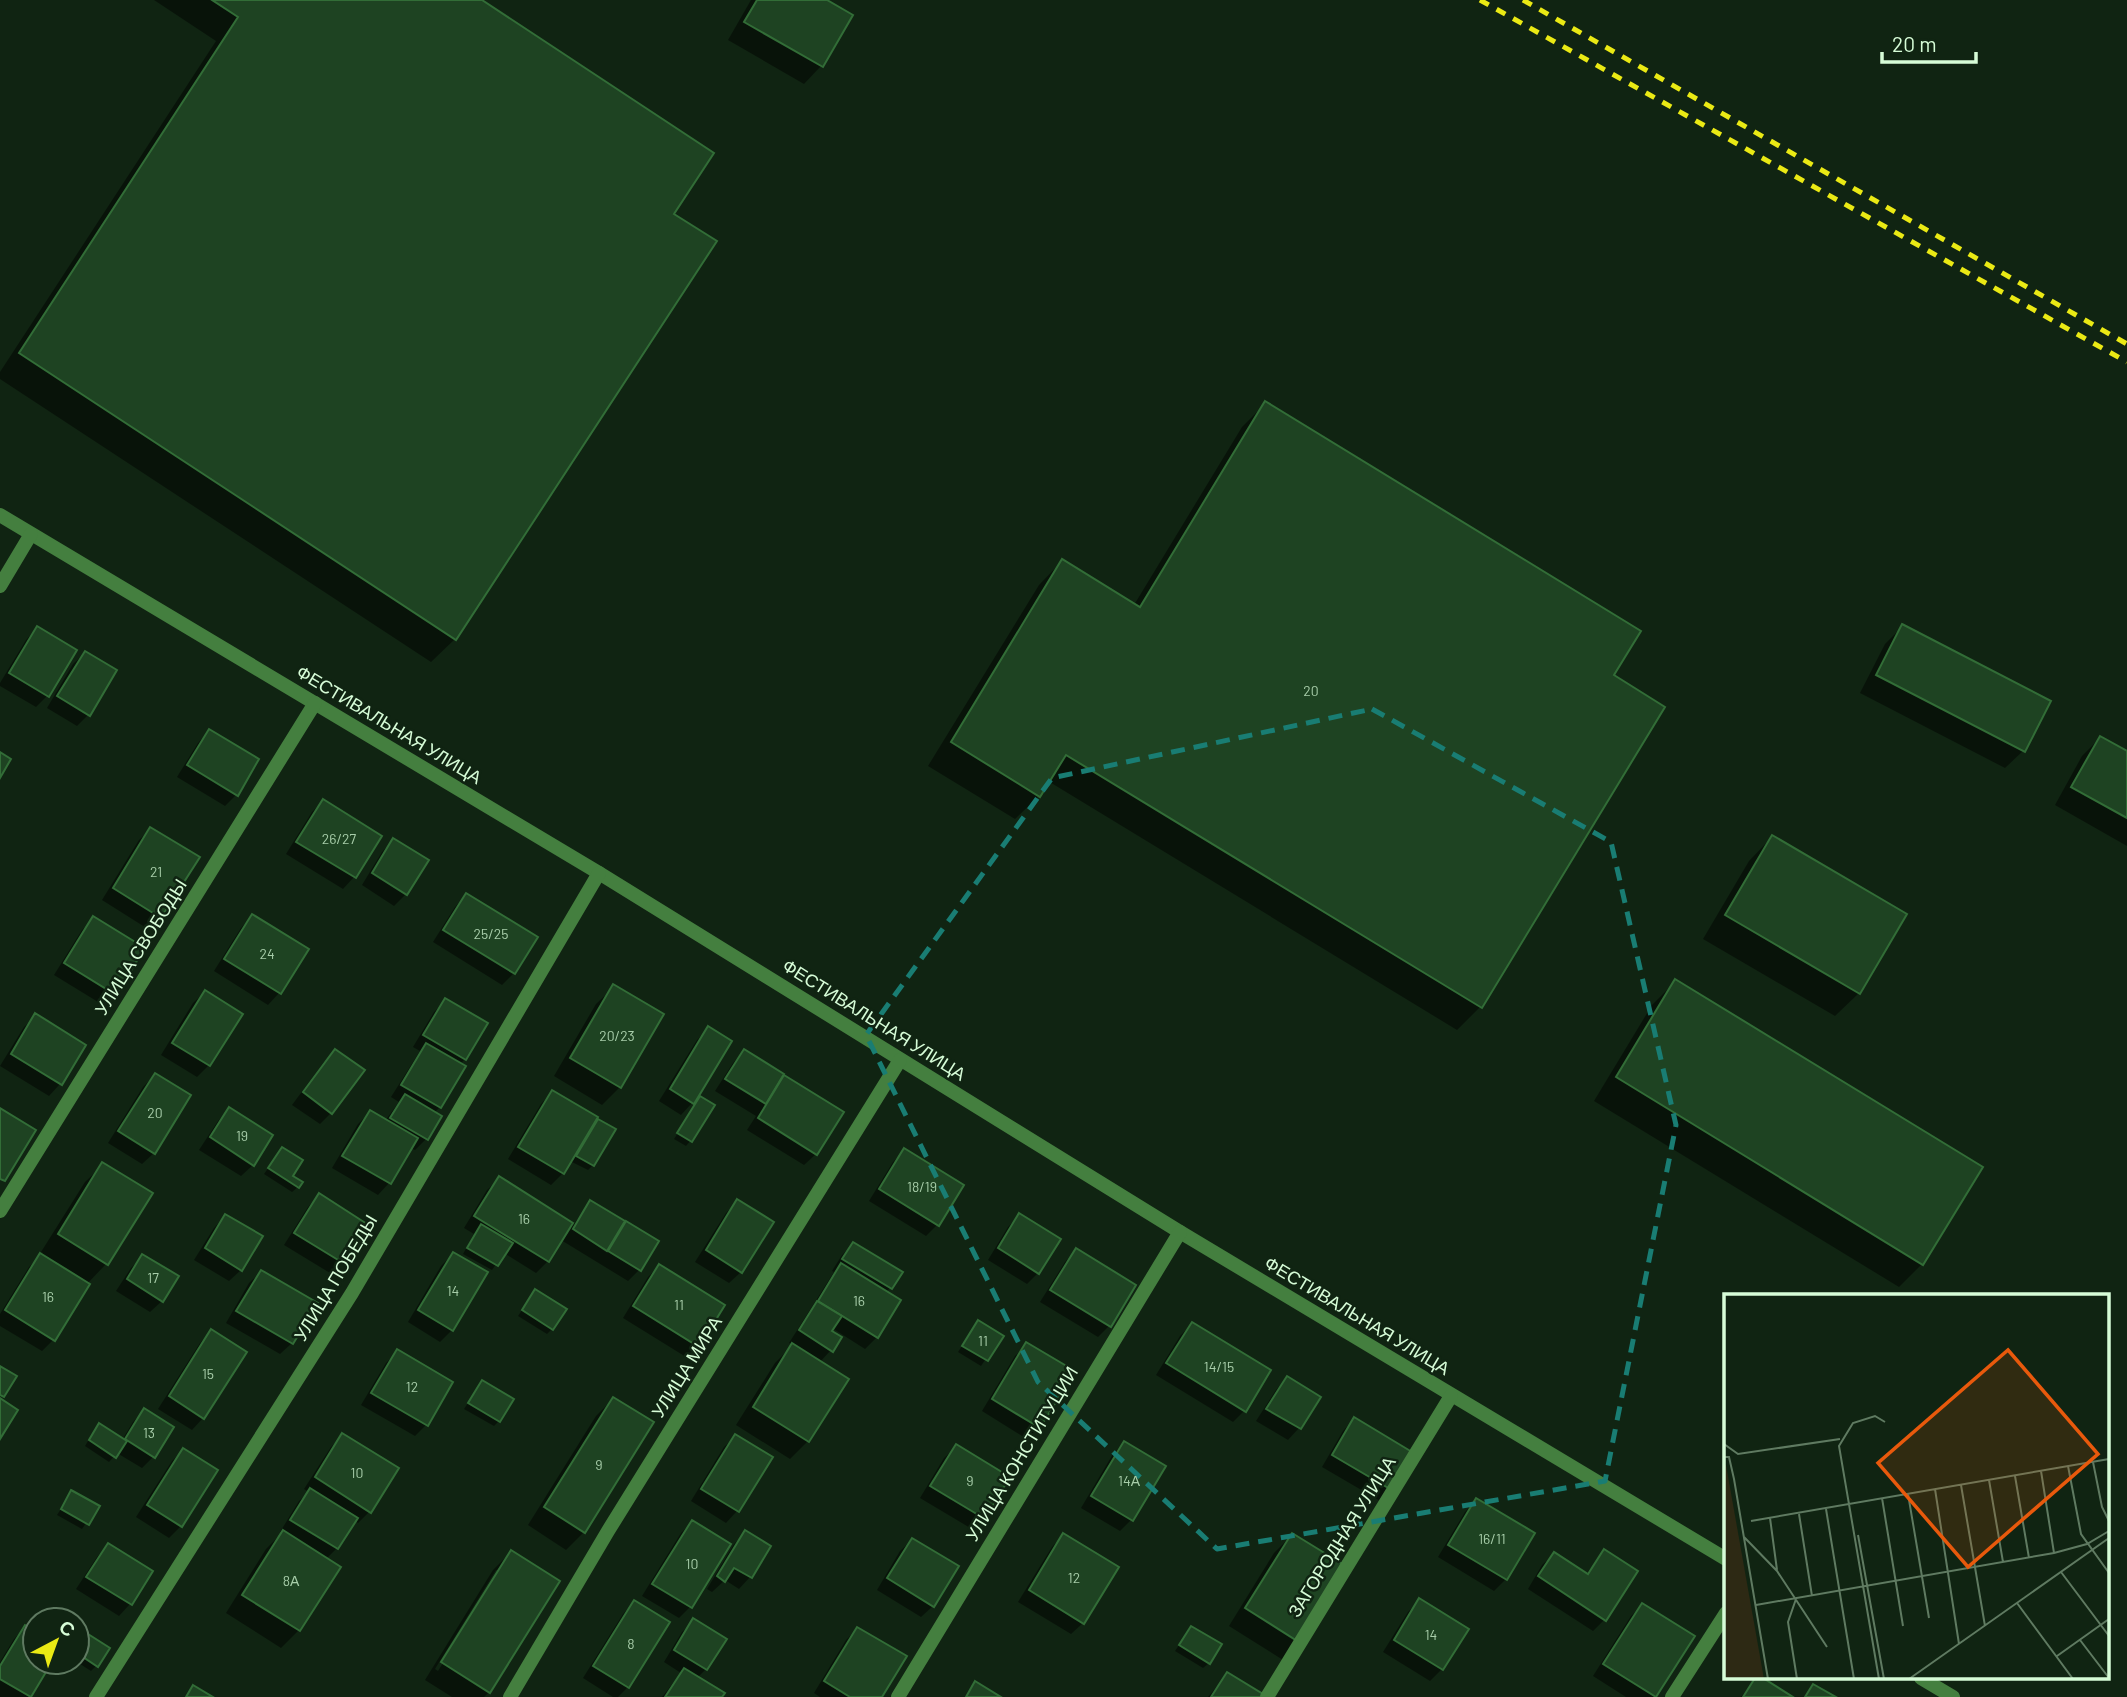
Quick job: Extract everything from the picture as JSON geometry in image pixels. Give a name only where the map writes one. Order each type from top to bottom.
[{"type":"street","name":"ФЕСТИВАЛЬНАЯ УЛИЦА","points":[[0,515],[598,873],[1451,1396],[1724,1558]]},
{"type":"street","points":[[0,586],[32,534]]},
{"type":"street","name":"УЛИЦА СВОБОДЫ","points":[[0,1211],[315,704]]},
{"type":"street","name":"УЛИЦА ПОБЕДЫ","points":[[96,1697],[352,1293],[598,873]]},
{"type":"street","name":"УЛИЦА МИРА","points":[[510,1697],[615,1520],[900,1059]]},
{"type":"street","name":"УЛИЦА КОНСТИТУЦИИ","points":[[898,1697],[1180,1231]]},
{"type":"street","name":"ЗАГОРОДНАЯ УЛИЦА","points":[[1266,1697],[1451,1396]]},
{"type":"street","points":[[1672,1697],[1724,1616]]},
{"type":"street","points":[[1924,1680],[1953,1697]]},
{"type":"highlighted area","points":[[1372,709],[1611,842],[1676,1125],[1605,1481],[1217,1549],[1038,1382],[866,1035],[1052,778]]},
{"type":"building","points":[[212,0],[482,0],[714,153],[674,214],[717,241],[456,640],[19,353],[238,17]]},
{"type":"building","points":[[757,0],[827,0],[853,15],[823,67],[744,22]]},
{"type":"building","points":[[1265,401],[1641,631],[1614,675],[1665,707],[1482,1008],[1066,755],[1040,797],[951,742],[1062,559],[1140,607]]},
{"type":"building","points":[[1902,624],[2051,701],[2025,752],[1876,675]]},
{"type":"building","points":[[37,626],[77,650],[49,697],[9,673]]},
{"type":"building","points":[[85,651],[117,670],[90,716],[57,696]]},
{"type":"building","points":[[209,729],[259,759],[238,796],[187,765]]},
{"type":"building","points":[[2100,736],[2127,751],[2127,818],[2071,787]]},
{"type":"building","points":[[0,752],[11,759],[0,778]]},
{"type":"building","points":[[323,799],[382,836],[356,878],[296,842]]},
{"type":"building","points":[[150,827],[200,857],[161,918],[113,888]]},
{"type":"building","points":[[1772,835],[1907,914],[1860,994],[1725,915]]},
{"type":"building","points":[[393,838],[429,860],[407,895],[372,873]]},
{"type":"building","points":[[466,893],[538,937],[515,974],[443,930]]},
{"type":"building","points":[[252,914],[309,949],[281,994],[224,959]]},
{"type":"building","points":[[93,916],[145,948],[116,995],[64,963]]},
{"type":"building","points":[[1675,979],[1983,1167],[1923,1265],[1616,1077]]},
{"type":"building","points":[[613,984],[664,1014],[621,1088],[570,1058]]},
{"type":"building","points":[[205,990],[243,1014],[210,1066],[172,1043]]},
{"type":"building","points":[[445,998],[488,1023],[466,1060],[423,1035]]},
{"type":"building","points":[[35,1013],[86,1045],[62,1085],[11,1054]]},
{"type":"building","points":[[708,1026],[732,1041],[694,1104],[670,1089]]},
{"type":"building","points":[[426,1043],[466,1066],[441,1108],[401,1085]]},
{"type":"building","points":[[335,1049],[365,1070],[332,1114],[303,1092]]},
{"type":"building","points":[[744,1049],[784,1074],[766,1104],[725,1079]]},
{"type":"building","points":[[155,1073],[191,1095],[155,1154],[118,1131]]},
{"type":"building","points":[[784,1075],[844,1112],[817,1155],[758,1118]]},
{"type":"building","points":[[552,1090],[598,1117],[564,1174],[518,1147]]},
{"type":"building","points":[[405,1094],[442,1116],[428,1140],[390,1118]]},
{"type":"building","points":[[700,1096],[715,1105],[692,1142],[677,1133]]},
{"type":"building","points":[[229,1107],[273,1135],[254,1166],[210,1137]]},
{"type":"building","points":[[0,1108],[36,1130],[5,1181],[0,1179]]},
{"type":"building","points":[[370,1110],[418,1138],[391,1184],[342,1156]]},
{"type":"building","points":[[598,1119],[616,1129],[594,1166],[576,1156]]},
{"type":"building","points":[[282,1147],[303,1160],[293,1176],[303,1182],[299,1188],[268,1168]]},
{"type":"building","points":[[904,1148],[964,1185],[939,1226],[879,1189]]},
{"type":"building","points":[[102,1162],[153,1193],[108,1265],[58,1234]]},
{"type":"building","points":[[499,1176],[573,1223],[549,1262],[474,1216]]},
{"type":"building","points":[[319,1193],[367,1224],[343,1263],[294,1233]]},
{"type":"building","points":[[737,1199],[774,1222],[742,1273],[706,1250]]},
{"type":"building","points":[[590,1200],[625,1221],[607,1251],[573,1229]]},
{"type":"building","points":[[1019,1213],[1061,1239],[1039,1274],[998,1248]]},
{"type":"building","points":[[225,1214],[263,1236],[242,1271],[205,1248]]},
{"type":"building","points":[[626,1221],[659,1241],[641,1271],[608,1251]]},
{"type":"building","points":[[481,1224],[513,1243],[498,1266],[467,1248]]},
{"type":"building","points":[[853,1242],[903,1272],[892,1289],[842,1259]]},
{"type":"building","points":[[1076,1248],[1136,1285],[1111,1327],[1050,1290]]},
{"type":"building","points":[[453,1252],[488,1272],[453,1331],[418,1310]]},
{"type":"building","points":[[40,1253],[90,1284],[55,1341],[5,1310]]},
{"type":"building","points":[[142,1254],[179,1276],[163,1302],[127,1279]]},
{"type":"building","points":[[841,1263],[901,1300],[878,1338],[818,1301]]},
{"type":"building","points":[[659,1264],[725,1305],[699,1347],[633,1306]]},
{"type":"building","points":[[261,1270],[318,1303],[293,1344],[236,1311]]},
{"type":"building","points":[[535,1289],[567,1309],[553,1330],[522,1310]]},
{"type":"building","points":[[817,1301],[842,1316],[832,1331],[842,1337],[833,1352],[799,1330]]},
{"type":"building","points":[[978,1320],[1004,1336],[988,1361],[962,1346]]},
{"type":"building","points":[[1192,1322],[1271,1370],[1246,1412],[1166,1363]]},
{"type":"building","points":[[211,1329],[247,1352],[204,1419],[169,1396]]},
{"type":"building","points":[[1026,1342],[1075,1371],[1040,1428],[992,1399]]},
{"type":"building","points":[[792,1343],[849,1379],[809,1442],[753,1407]]},
{"type":"building","points":[[397,1349],[453,1382],[428,1426],[371,1393]]},
{"type":"building","points":[[0,1366],[17,1376],[4,1397],[0,1395]]},
{"type":"building","points":[[1287,1376],[1321,1397],[1301,1429],[1266,1409]]},
{"type":"building","points":[[482,1380],[514,1399],[500,1422],[468,1403]]},
{"type":"building","points":[[613,1397],[654,1422],[585,1533],[544,1507]]},
{"type":"building","points":[[0,1398],[18,1410],[0,1439]]},
{"type":"building","points":[[144,1408],[174,1427],[155,1458],[125,1439]]},
{"type":"building","points":[[1354,1417],[1417,1455],[1395,1492],[1332,1455]]},
{"type":"building","points":[[99,1423],[127,1441],[116,1458],[89,1440]]},
{"type":"building","points":[[342,1433],[399,1468],[371,1513],[315,1477]]},
{"type":"building","points":[[735,1434],[773,1457],[739,1512],[701,1489]]},
{"type":"building","points":[[1124,1441],[1166,1466],[1133,1521],[1091,1496]]},
{"type":"building","points":[[956,1444],[1010,1477],[985,1519],[930,1486]]},
{"type":"building","points":[[183,1448],[218,1470],[182,1527],[147,1505]]},
{"type":"building","points":[[310,1488],[358,1518],[338,1549],[290,1520]]},
{"type":"building","points":[[71,1490],[100,1506],[89,1525],[61,1509]]},
{"type":"building","points":[[1476,1498],[1535,1533],[1507,1580],[1448,1545]]},
{"type":"building","points":[[692,1520],[731,1544],[692,1608],[652,1584]]},
{"type":"building","points":[[283,1530],[341,1567],[300,1631],[242,1595]]},
{"type":"building","points":[[745,1530],[771,1546],[752,1578],[734,1568],[725,1582],[717,1576]]},
{"type":"building","points":[[1063,1533],[1119,1567],[1084,1624],[1029,1590]]},
{"type":"building","points":[[1292,1533],[1349,1568],[1302,1644],[1245,1608]]},
{"type":"building","points":[[912,1538],[959,1566],[934,1607],[887,1578]]},
{"type":"building","points":[[108,1543],[153,1571],[132,1605],[86,1577]]},
{"type":"building","points":[[1604,1549],[1638,1571],[1606,1621],[1538,1576],[1554,1552],[1588,1574]]},
{"type":"building","points":[[511,1550],[560,1581],[490,1693],[441,1662]]},
{"type":"building","points":[[1419,1598],[1469,1629],[1443,1670],[1394,1640]]},
{"type":"building","points":[[634,1600],[670,1622],[629,1688],[593,1666]]},
{"type":"building","points":[[1642,1603],[1695,1636],[1656,1697],[1603,1664]]},
{"type":"building","points":[[693,1618],[727,1639],[707,1670],[674,1650]]},
{"type":"building","points":[[1191,1626],[1222,1644],[1210,1664],[1179,1645]]},
{"type":"building","points":[[857,1627],[907,1656],[882,1697],[850,1697],[824,1681]]},
{"type":"building","points":[[21,1632],[21,1676],[44,1676],[31,1697],[0,1679],[0,1666]]},
{"type":"building","points":[[91,1636],[110,1648],[98,1667],[91,1662]]},
{"type":"building","points":[[684,1668],[725,1693],[722,1697],[665,1697]]},
{"type":"building","points":[[1227,1672],[1268,1697],[1211,1697]]},
{"type":"building","points":[[1754,1680],[1766,1680],[1793,1697],[1743,1697]]},
{"type":"building","points":[[975,1681],[1001,1697],[966,1697]]},
{"type":"building","points":[[1813,1684],[1836,1697],[1805,1697]]},
{"type":"building","points":[[193,1685],[213,1697],[186,1697]]},
{"type":"railway","points":[[1480,0],[2127,362]]},
{"type":"railway","points":[[1523,0],[2127,344]]}]
